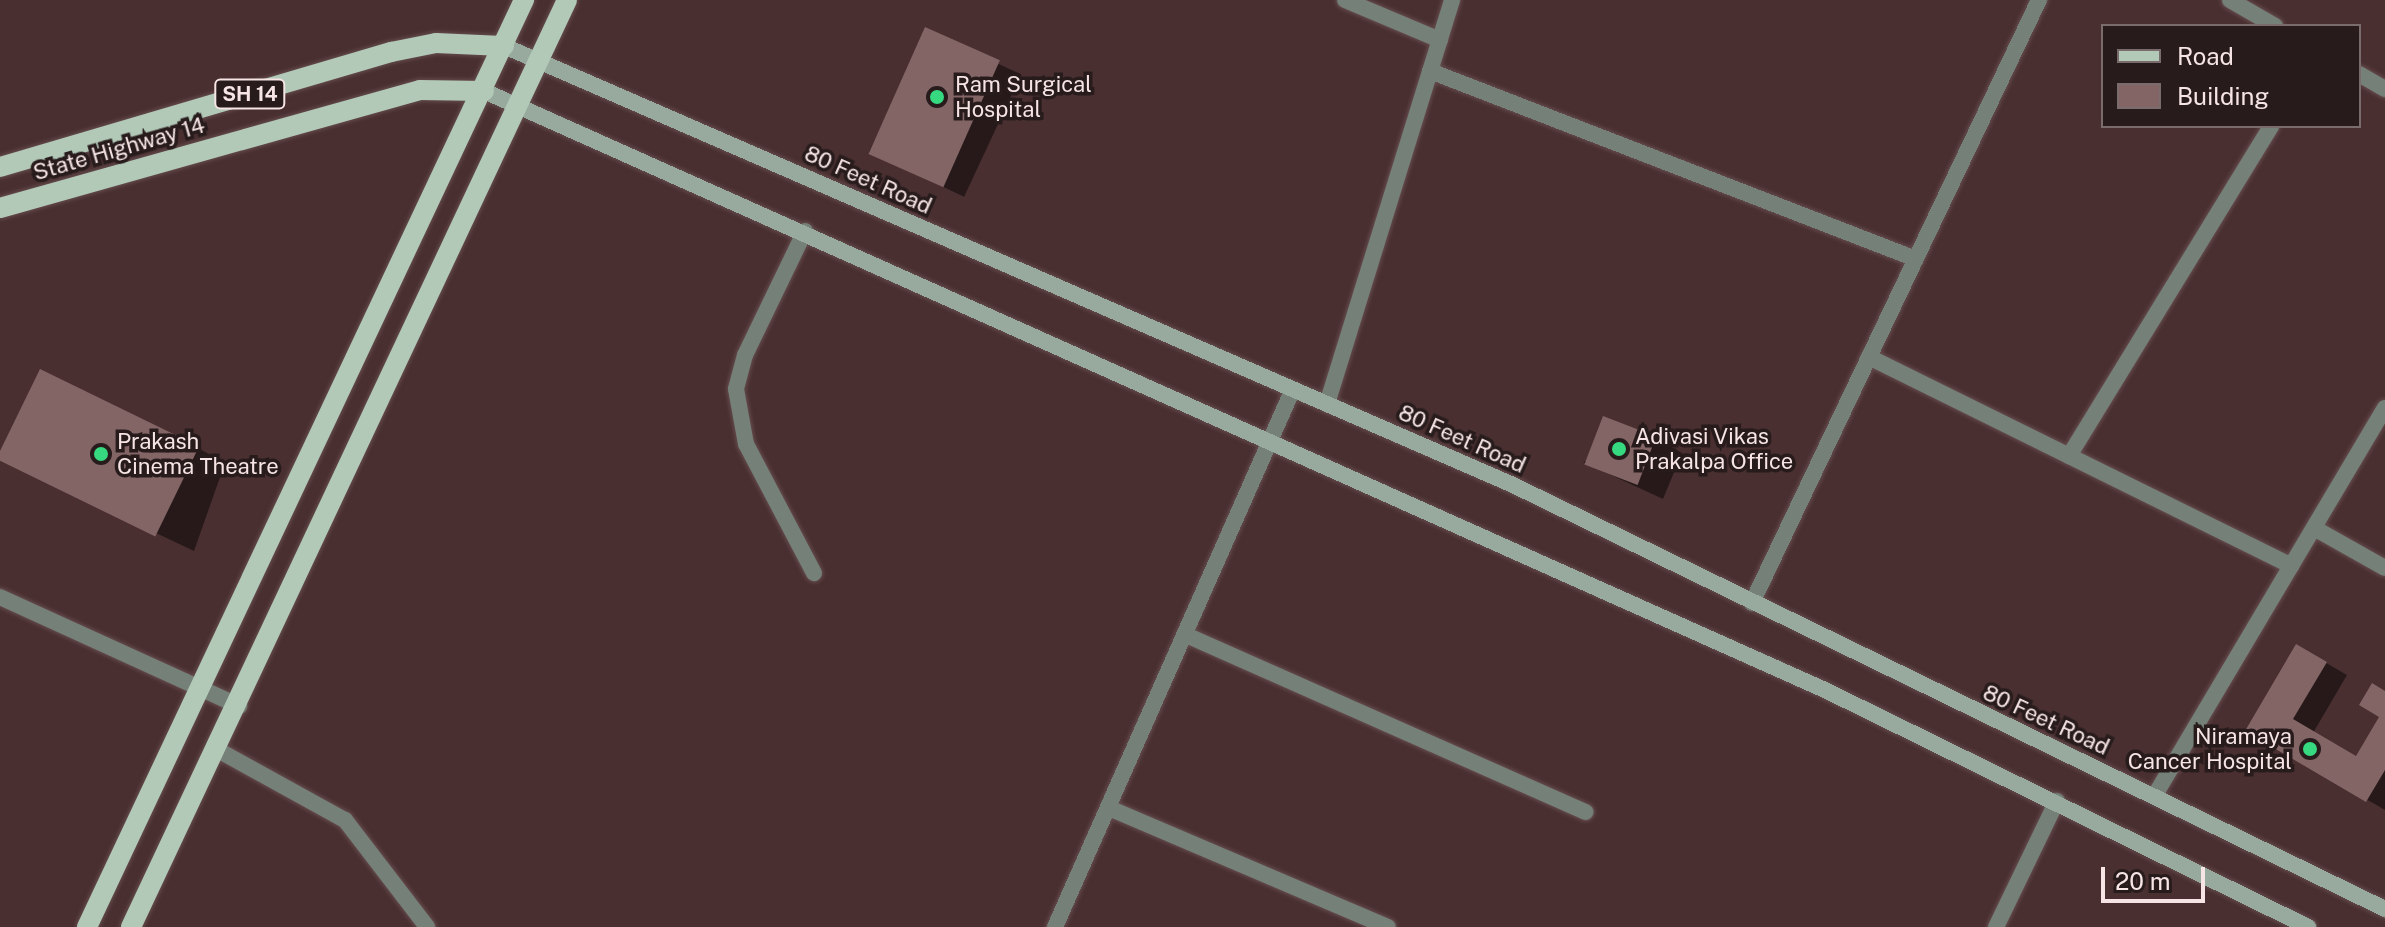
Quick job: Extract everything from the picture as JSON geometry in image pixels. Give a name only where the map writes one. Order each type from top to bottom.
[{"type":"main road","points":[[87,927],[194,686],[484,91],[524,0]]},
{"type":"main road","points":[[131,927],[239,706],[522,106],[567,0]]},
{"type":"main road","name":"State Highway 14","points":[[0,167],[391,52],[436,43],[504,46]]},
{"type":"main road","name":"80 Feet Road","points":[[504,46],[1513,485],[2385,909]]},
{"type":"main road","name":"State Highway 14","points":[[0,208],[420,90],[484,91]]},
{"type":"main road","points":[[484,91],[1275,438],[2057,801],[2308,927]]},
{"type":"street","points":[[1345,0],[1440,40]]},
{"type":"street","points":[[1327,404],[1452,0]]},
{"type":"street","points":[[1752,603],[2039,0]]},
{"type":"street","points":[[2230,0],[2272,24]]},
{"type":"street","points":[[1430,71],[1916,259]]},
{"type":"street","points":[[2361,75],[2385,89]]},
{"type":"street","points":[[2069,456],[2270,128]]},
{"type":"street","points":[[805,231],[745,355],[736,389],[746,444],[814,573]]},
{"type":"street","points":[[1869,357],[2291,566]]},
{"type":"street","points":[[1055,927],[1275,438],[1293,389]]},
{"type":"street","points":[[2155,795],[2385,408]]},
{"type":"street","points":[[2314,528],[2385,568]]},
{"type":"street","points":[[0,597],[239,706]]},
{"type":"street","points":[[1186,635],[1586,812]]},
{"type":"street","points":[[218,750],[315,797],[345,820],[427,927]]},
{"type":"street","points":[[1996,927],[2057,801]]},
{"type":"street","points":[[1109,808],[1388,927]]},
{"type":"building","points":[[925,27],[1000,60],[943,187],[868,154]]},
{"type":"building","name":"Prakash Cinema Theatre","points":[[40,369],[199,447],[155,536],[0,461],[0,451]]},
{"type":"building","name":"Adivasi Vikas Prakalpa Office","points":[[1603,416],[1656,436],[1638,485],[1584,465]]},
{"type":"building","points":[[2296,644],[2327,662],[2293,719],[2356,756],[2379,717],[2359,705],[2372,683],[2385,691],[2385,770],[2366,802],[2245,731]]},
{"type":"place","name":"Ram Surgical Hospital","points":[[937,97]]},
{"type":"place","name":"Adivasi Vikas Prakalpa Office","points":[[1619,449]]},
{"type":"place","name":"Prakash Cinema Theatre","points":[[101,454]]},
{"type":"place","name":"Niramaya Cancer Hospital","points":[[2310,749]]}]
